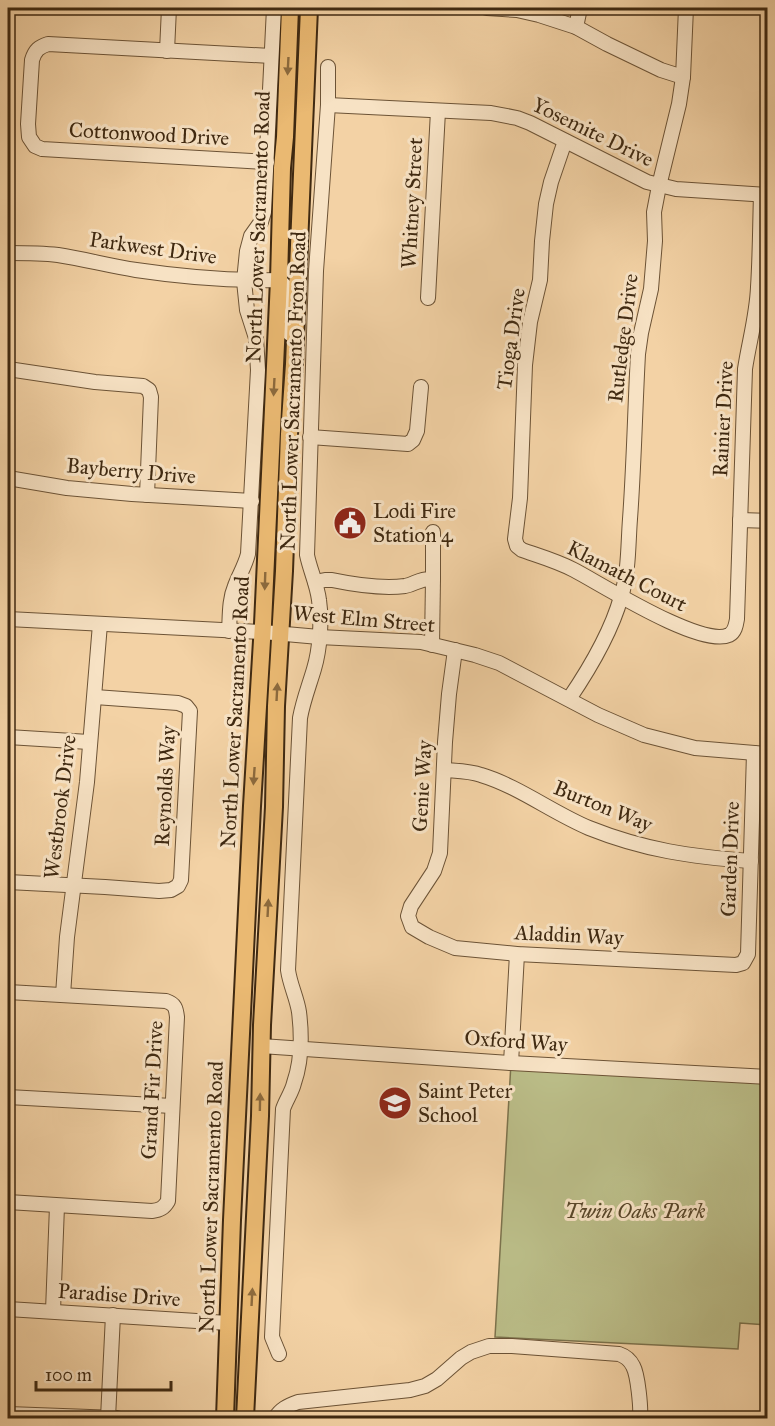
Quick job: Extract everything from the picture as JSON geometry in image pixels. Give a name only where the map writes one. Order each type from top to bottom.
[{"type":"main road","name":"North Lower Sacramento Road","points":[[225,1419],[290,8]]},
{"type":"main road","name":"North Lower Sacramento Road","points":[[245,1419],[309,8]]},
{"type":"main road","points":[[245,954],[251,974],[251,1038],[261,1046]]},
{"type":"main road","points":[[228,1323],[242,1331],[248,1360]]},
{"type":"street","points":[[169,8],[167,51],[271,56]]},
{"type":"street","name":"North Lower Sacramento Fron Road","points":[[229,631],[234,587],[246,565],[248,554],[252,501],[258,353],[247,310],[244,281],[251,236],[261,222],[264,212],[274,8]]},
{"type":"street","points":[[488,8],[517,10],[576,27],[661,70],[683,77]]},
{"type":"street","points":[[576,27],[580,8]]},
{"type":"street","name":"Rutledge Drive","points":[[569,699],[595,657],[613,619],[621,597],[626,572],[638,354],[651,289],[654,212],[683,77],[686,8]]},
{"type":"street","name":"Cottonwood Drive","points":[[167,51],[48,44],[40,47],[34,53],[32,60],[28,124],[29,137],[32,142],[42,149],[267,162]]},
{"type":"street","name":"North Lower Sacramento Fron Road","points":[[279,1354],[272,1337],[283,1109],[294,1085],[301,1048],[298,1005],[289,982],[288,970],[300,718],[314,668],[319,637],[320,601],[307,555],[316,271],[328,105],[328,67]]},
{"type":"street","name":"Yosemite Drive","points":[[328,105],[491,113],[517,118],[638,178],[659,186],[764,195]]},
{"type":"street","name":"Whitney Street","points":[[428,298],[438,111]]},
{"type":"street","name":"Tioga Drive","points":[[517,546],[515,539],[520,498],[525,365],[530,322],[541,272],[546,204],[565,141]]},
{"type":"street","name":"Rainier Drive","points":[[721,636],[731,633],[737,619],[745,369],[748,344],[755,318],[764,195]]},
{"type":"street","name":"Parkwest Drive","points":[[8,253],[59,255],[137,270],[205,278],[244,281],[279,280]]},
{"type":"street","points":[[279,280],[286,287],[294,363]]},
{"type":"street","points":[[8,369],[95,382],[143,386],[149,390],[152,414],[147,495]]},
{"type":"street","points":[[310,437],[408,444],[413,440],[417,431],[421,387]]},
{"type":"street","name":"Bayberry Drive","points":[[8,478],[67,488],[252,501]]},
{"type":"street","points":[[740,520],[768,521]]},
{"type":"street","points":[[432,645],[433,532]]},
{"type":"street","name":"Klamath Court","points":[[517,546],[572,569],[682,628],[721,636]]},
{"type":"street","points":[[315,582],[332,580],[385,587],[408,585],[423,579],[433,579]]},
{"type":"street","name":"West Elm Street","points":[[8,619],[422,642],[499,663],[598,715],[644,735],[694,748],[761,753]]},
{"type":"street","name":"Westbrook Drive","points":[[63,995],[72,886],[87,782],[100,624]]},
{"type":"street","name":"Genie Way","points":[[408,916],[411,906],[434,871],[439,859],[448,694],[455,650]]},
{"type":"street","name":"Reynolds Way","points":[[72,886],[159,891],[171,890],[178,886],[181,880],[190,711],[186,705],[178,703],[94,697]]},
{"type":"street","points":[[8,737],[89,742]]},
{"type":"street","name":"Garden Drive","points":[[741,964],[744,963],[748,954],[751,861],[761,753]]},
{"type":"street","name":"Burton Way","points":[[445,770],[479,774],[498,781],[564,817],[632,844],[684,855],[751,861]]},
{"type":"street","points":[[8,882],[72,886]]},
{"type":"street","name":"Aladdin Way","points":[[408,916],[412,927],[429,938],[455,948],[517,954],[741,964]]},
{"type":"street","points":[[511,1063],[517,954]]},
{"type":"street","points":[[8,992],[63,995]]},
{"type":"street","name":"Grand Fir Drive","points":[[57,1206],[152,1211],[165,1207],[168,1201],[177,1017],[176,1008],[166,1001],[63,995]]},
{"type":"street","name":"Oxford Way","points":[[261,1046],[768,1077]]},
{"type":"street","points":[[8,1097],[172,1106]]},
{"type":"street","points":[[8,1202],[57,1206],[53,1311]]},
{"type":"street","name":"Paradise Drive","points":[[8,1309],[228,1323]]},
{"type":"street","points":[[108,1418],[113,1315]]},
{"type":"street","points":[[275,1419],[286,1406],[298,1402],[410,1390],[425,1386],[437,1379],[461,1358],[489,1346],[619,1354],[627,1357],[634,1366],[640,1419]]},
{"type":"street","points":[[8,1414],[117,1419]]},
{"type":"green space","name":"Twin Oaks Park","points":[[511,1063],[767,1077],[767,1325],[740,1323],[738,1349],[495,1337]]},
{"type":"place","name":"Lodi Fire Station 4","points":[[350,523]]},
{"type":"place","name":"Saint Peter School","points":[[395,1103]]}]
